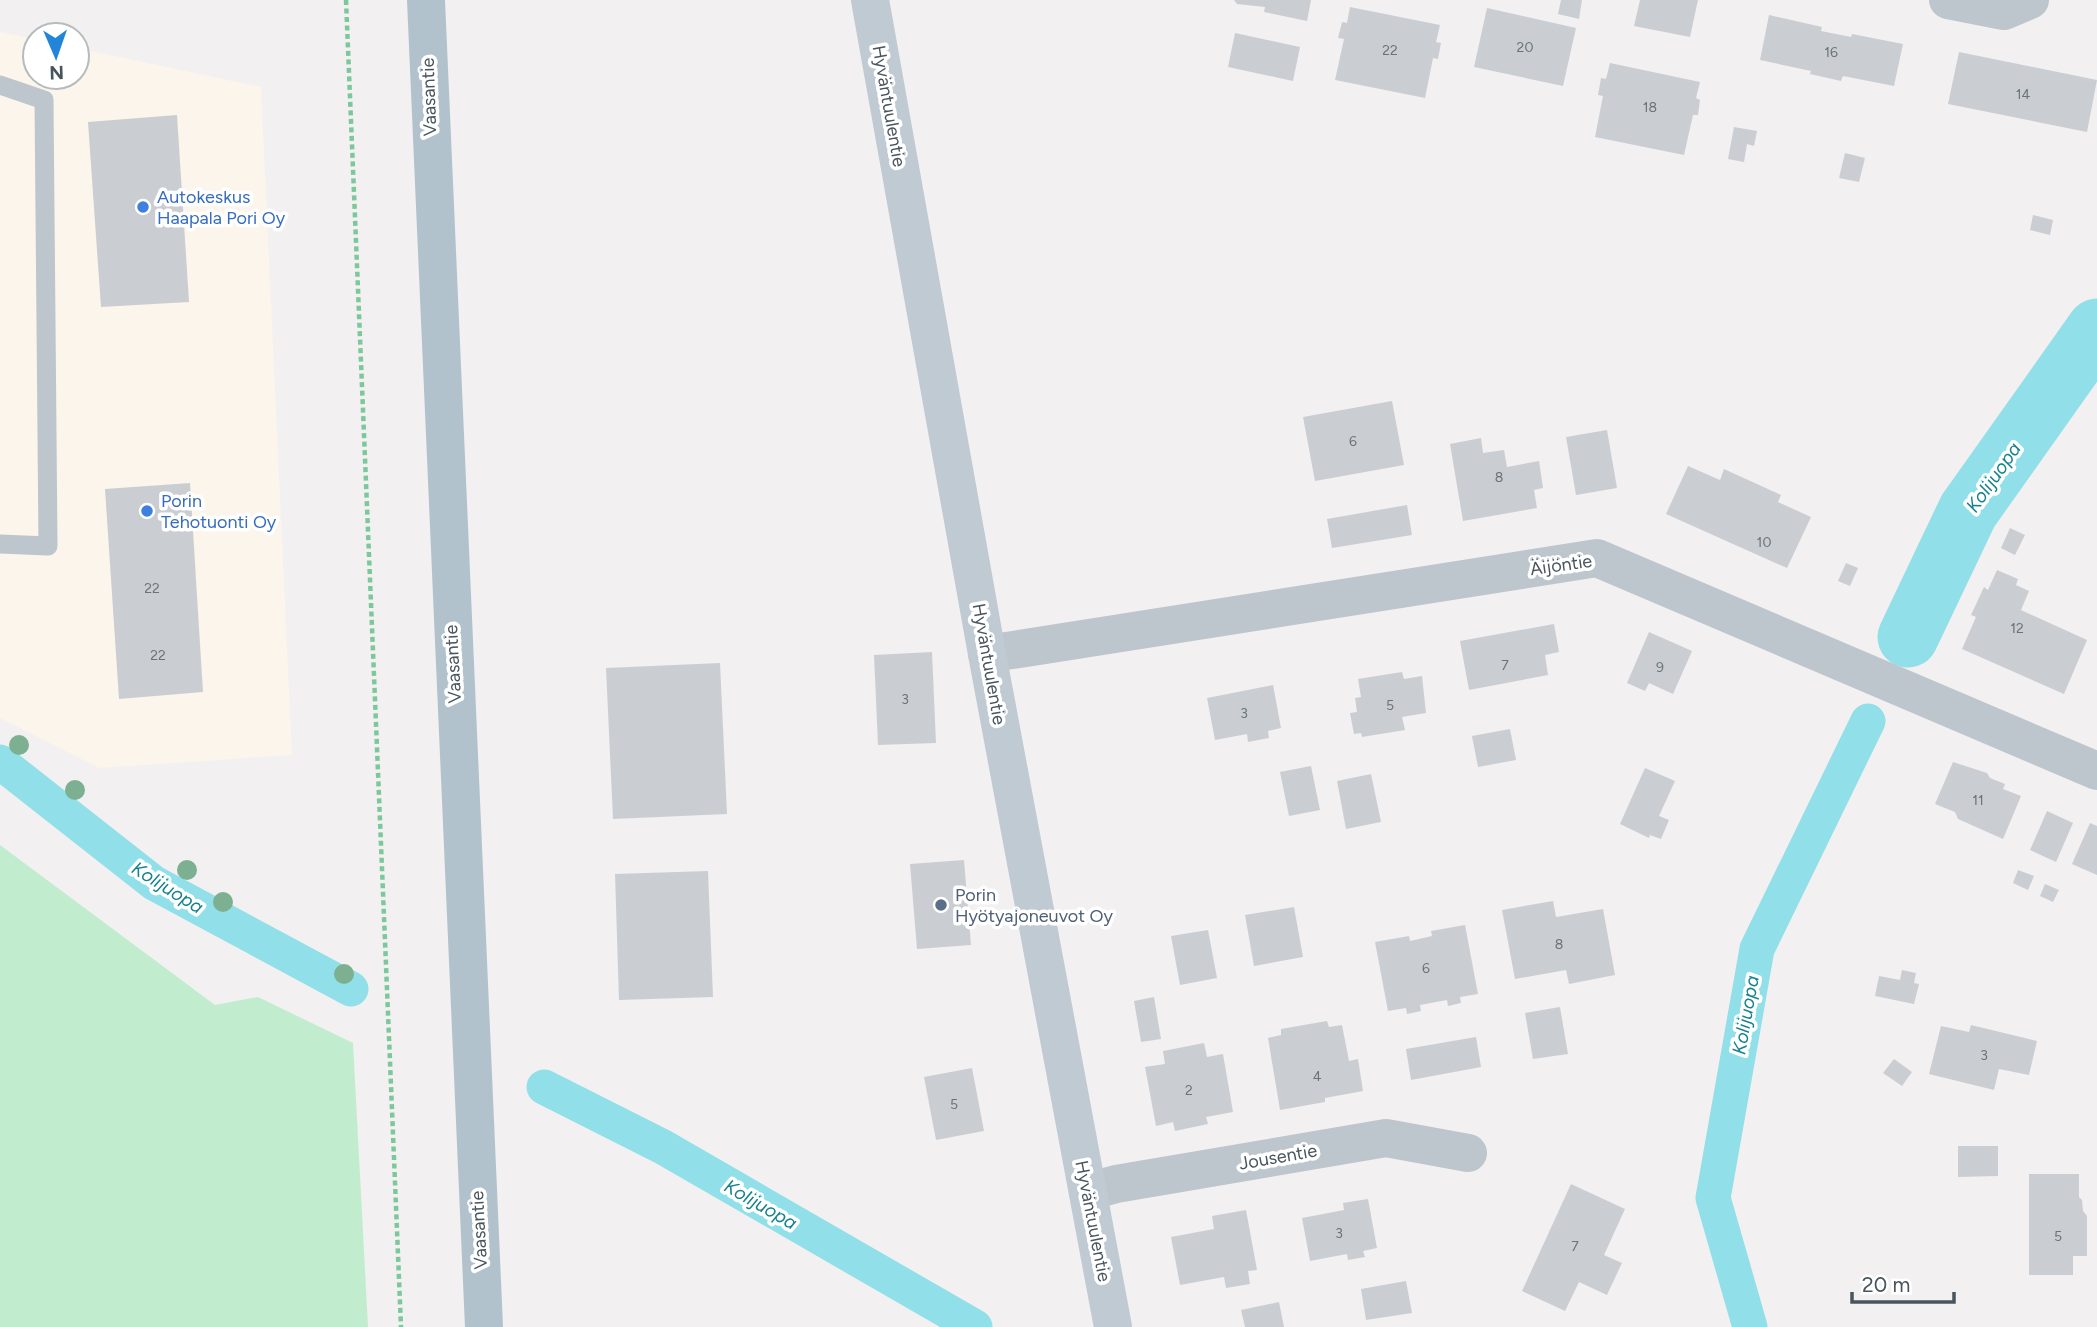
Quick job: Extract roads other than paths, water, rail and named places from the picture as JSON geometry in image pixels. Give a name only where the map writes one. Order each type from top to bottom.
[{"type":"main road","name":"Vaasantie","points":[[426,0],[484,1327]]},
{"type":"street","name":"Hyväntuulentie","points":[[870,0],[987,654],[1113,1327]]},
{"type":"street","points":[[1948,0],[2004,11],[2030,0]]},
{"type":"street","name":"Äijöntie","points":[[987,654],[1597,558],[2097,771]]},
{"type":"street","name":"Jousentie","points":[[1088,1192],[1116,1184],[1386,1138],[1468,1153]]},
{"type":"lane","points":[[0,85],[44,100],[48,546],[0,544]]},
{"type":"waterway","name":"Kolijuopa","points":[[1908,637],[1968,511],[2097,329]]},
{"type":"waterway","name":"Kolijuopa","points":[[1750,1327],[1713,1198],[1757,949],[1868,721]]},
{"type":"waterway","name":"Kolijuopa","points":[[0,762],[154,883],[351,989]]},
{"type":"waterway","name":"Kolijuopa","points":[[544,1087],[663,1147],[975,1327]]},
{"type":"place","name":"Autokeskus Haapala Pori Oy","points":[[143,207]]},
{"type":"place","name":"Porin Tehotuonti Oy","points":[[147,511]]},
{"type":"place","name":"Porin Hyötyajoneuvot Oy","points":[[941,905]]}]
